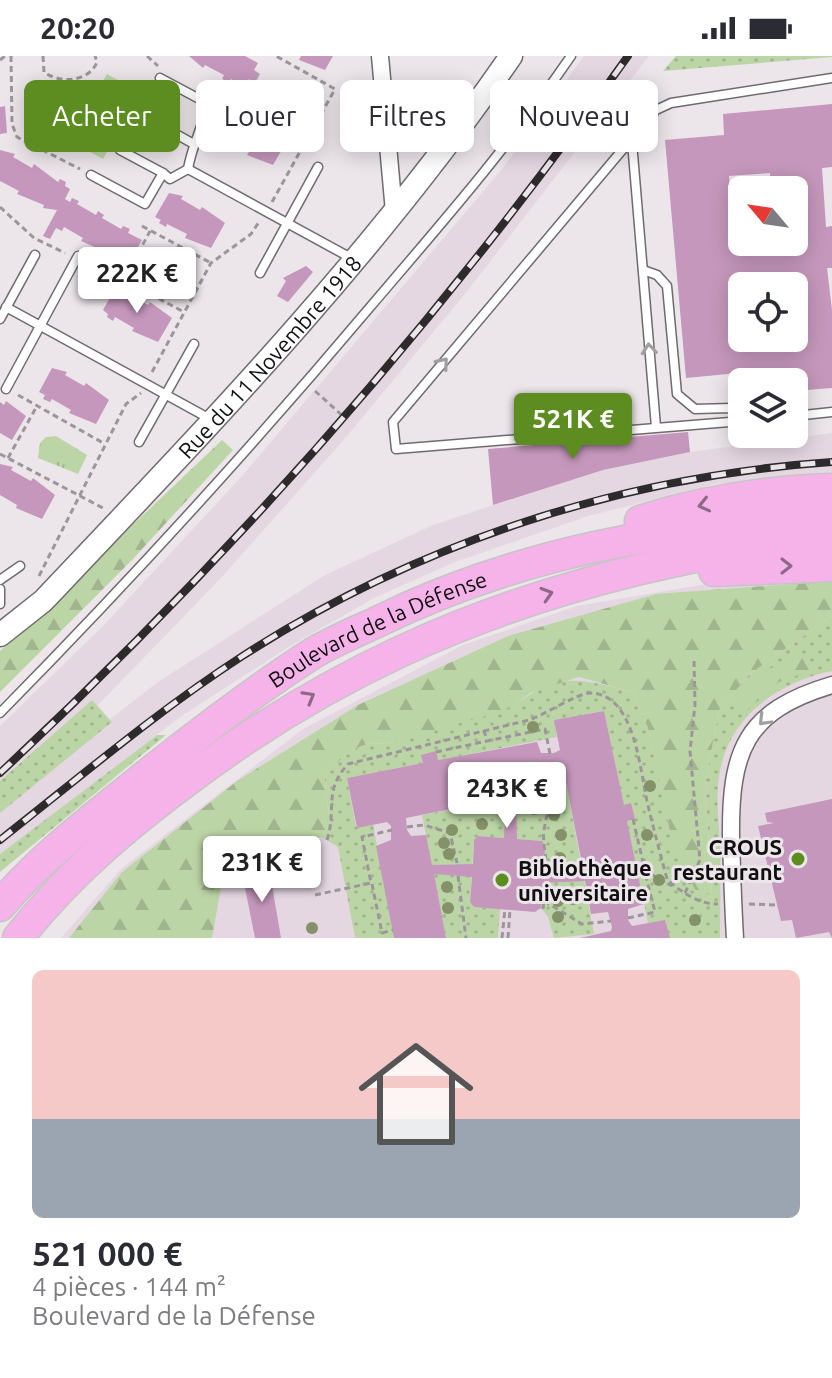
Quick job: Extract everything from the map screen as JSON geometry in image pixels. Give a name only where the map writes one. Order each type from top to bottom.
[{"type":"highway","points":[[541,560],[593,536],[657,515],[781,491],[832,489]]},
{"type":"highway","name":"Boulevard de la Défense","points":[[0,906],[32,871],[154,769],[316,652],[419,601],[485,576],[624,540],[713,526],[832,517]]},
{"type":"highway","name":"Boulevard de la Défense","points":[[18,938],[56,891],[103,845],[243,738],[305,698],[393,652],[502,608],[596,580],[760,545],[832,539]]},
{"type":"highway","points":[[596,580],[764,566],[832,566]]},
{"type":"highway","points":[[0,883],[150,759],[241,694],[316,652]]},
{"type":"highway","points":[[44,938],[87,881],[119,848],[243,738]]},
{"type":"street","points":[[380,56],[394,212]]},
{"type":"street","name":"Rue du 11 Novembre 1918","points":[[0,635],[43,601],[212,420],[355,260],[511,56]]},
{"type":"street","points":[[735,938],[732,787],[736,763],[754,730],[772,711],[804,693],[832,685]]},
{"type":"lane","points":[[0,713],[74,638],[306,383],[521,129],[571,56]]},
{"type":"lane","points":[[160,74],[207,103],[205,117],[192,143],[188,169]]},
{"type":"lane","points":[[658,109],[671,103],[832,78]]},
{"type":"lane","points":[[180,136],[192,143]]},
{"type":"lane","points":[[124,152],[170,179],[188,169]]},
{"type":"lane","points":[[623,152],[393,422],[396,449],[728,422]]},
{"type":"lane","points":[[633,152],[656,427]]},
{"type":"lane","points":[[260,273],[318,167]]},
{"type":"lane","points":[[188,169],[355,260]]},
{"type":"lane","points":[[91,175],[145,204],[163,173]]},
{"type":"lane","points":[[0,319],[35,255]]},
{"type":"lane","points":[[6,389],[78,256]]},
{"type":"lane","points":[[643,270],[657,275],[667,286],[677,394],[686,405],[695,409],[728,408]]},
{"type":"lane","points":[[6,307],[212,420]]},
{"type":"lane","points":[[671,329],[683,343]]},
{"type":"lane","points":[[139,442],[194,344]]},
{"type":"lane","points":[[675,372],[678,360],[684,356]]},
{"type":"lane","points":[[808,415],[832,412]]},
{"type":"lane","points":[[0,580],[20,566]]},
{"type":"lane","points":[[0,589],[0,604]]},
{"type":"path","points":[[43,56],[44,72],[68,79],[81,78],[94,71],[95,56]]},
{"type":"path","points":[[147,56],[160,74]]},
{"type":"path","points":[[276,56],[319,80]]},
{"type":"path","points":[[6,57],[12,124],[17,137],[91,175]]},
{"type":"path","points":[[324,83],[335,89],[324,107]]},
{"type":"path","points":[[33,587],[126,404],[139,396],[211,263],[251,234],[298,152]]},
{"type":"path","points":[[0,207],[34,238],[78,256],[184,312]]},
{"type":"path","points":[[142,226],[211,263]]},
{"type":"path","points":[[124,280],[151,231]]},
{"type":"path","points":[[306,383],[344,417]]},
{"type":"path","points":[[6,389],[105,444]]},
{"type":"path","points":[[8,458],[37,406]]},
{"type":"path","points":[[0,454],[110,512]]},
{"type":"path","points":[[685,893],[700,860],[690,762],[694,660]]},
{"type":"path","points":[[327,840],[333,824],[330,790],[348,764],[554,712],[571,699],[588,693],[608,699],[620,710],[639,750],[654,829],[667,879],[674,887]]},
{"type":"path","points":[[436,752],[545,729],[550,754]]},
{"type":"path","points":[[484,730],[487,741]]},
{"type":"path","points":[[546,870],[548,847],[544,831],[555,797],[554,772]]},
{"type":"path","points":[[628,918],[655,912],[633,819]]},
{"type":"path","points":[[407,827],[424,825],[450,833],[457,863]]},
{"type":"path","points":[[392,830],[362,837],[382,933],[393,930]]},
{"type":"path","points":[[645,871],[710,905],[778,905]]},
{"type":"path","points":[[458,876],[466,938]]},
{"type":"path","points":[[315,895],[371,883]]},
{"type":"path","points":[[543,909],[545,883]]},
{"type":"path","points":[[544,901],[582,924],[611,921]]},
{"type":"path","points":[[502,938],[507,910],[508,938]]},
{"type":"shaded area","points":[[584,56],[649,56],[630,80],[567,80]]},
{"type":"shaded area","points":[[515,152],[575,152],[468,290],[348,435],[221,578],[97,706],[109,720],[158,682],[325,575],[433,525],[598,471],[728,447],[808,448],[808,436],[832,433],[832,474],[716,484],[588,516],[455,562],[374,598],[287,648],[183,715],[0,854],[0,726],[103,626],[242,476]]},
{"type":"shaded area","points":[[832,579],[832,938],[61,938],[122,868],[303,729],[463,645],[577,606],[706,584]]},
{"type":"green space","points":[[676,56],[832,56],[832,57],[663,71]]},
{"type":"green space","points":[[107,74],[118,80],[104,80]]},
{"type":"green space","points":[[90,152],[107,152],[103,159]]},
{"type":"green space","points":[[56,436],[87,455],[78,474],[38,458],[40,443],[46,437]]},
{"type":"green space","points":[[222,440],[233,450],[132,560],[0,692],[0,651]]},
{"type":"green space","points":[[832,581],[832,616],[750,674],[719,710],[705,785],[712,894],[696,891],[674,850],[648,728],[632,692],[579,677],[530,693],[515,705],[492,714],[387,744],[368,744],[352,751],[324,776],[330,823],[321,837],[256,858],[221,887],[212,938],[69,938],[122,872],[237,781],[358,705],[508,636],[656,594]]},
{"type":"green space","points":[[832,616],[832,671],[794,683],[760,704],[734,734],[726,751],[718,790],[720,938],[670,938],[648,923],[604,711],[555,720],[557,737],[347,778],[356,827],[373,824],[394,938],[355,938],[338,847],[321,837],[330,823],[324,776],[359,747],[387,744],[515,705],[545,687],[572,681],[632,692],[648,728],[675,850],[712,894],[705,785],[719,710],[750,674]]},
{"type":"green space","points":[[806,653],[812,670],[779,682],[745,712],[737,701],[756,675]]},
{"type":"green space","points":[[92,700],[112,722],[0,813],[0,781]]},
{"type":"green space","points":[[157,735],[166,735],[0,872],[0,854]]},
{"type":"green space","points":[[567,787],[594,934],[554,938],[548,917],[541,908],[545,846],[542,841],[478,836],[474,840],[470,902],[474,907],[500,909],[498,938],[446,938],[422,815]]},
{"type":"building","points":[[189,56],[245,56],[258,63],[254,70],[260,74],[257,80],[224,80],[224,75],[205,65],[203,68]]},
{"type":"building","points":[[301,56],[333,56],[325,70],[299,60]]},
{"type":"building","points":[[832,104],[832,167],[822,168],[826,227],[832,226],[832,268],[827,268],[832,310],[832,388],[808,390],[808,368],[728,368],[728,374],[686,378],[665,140],[724,135],[723,114]]},
{"type":"building","points":[[5,106],[7,133],[0,134],[0,107]]},
{"type":"building","points":[[0,150],[15,154],[13,157],[32,168],[34,164],[58,182],[60,179],[66,182],[65,186],[70,189],[65,199],[79,201],[77,204],[96,215],[98,211],[104,215],[102,218],[121,229],[123,226],[130,229],[128,233],[142,240],[128,264],[106,256],[108,253],[81,241],[83,238],[64,227],[62,231],[56,228],[50,239],[43,236],[57,210],[43,208],[44,205],[17,194],[19,191],[0,181]]},
{"type":"building","points":[[249,152],[281,152],[273,165],[247,155]]},
{"type":"building","points":[[169,193],[183,196],[181,199],[200,210],[202,207],[225,223],[211,248],[185,238],[187,234],[167,224],[166,227],[159,223],[161,220],[155,217]]},
{"type":"building","points":[[306,266],[313,272],[288,302],[277,296],[286,281],[283,278]]},
{"type":"building","points":[[116,287],[130,291],[128,294],[148,305],[150,302],[172,318],[158,342],[132,331],[134,328],[115,317],[113,321],[107,317],[103,310]]},
{"type":"building","points":[[52,368],[67,372],[65,375],[84,386],[86,383],[109,400],[96,424],[69,413],[71,410],[52,399],[50,402],[43,399],[45,395],[39,392]]},
{"type":"building","points":[[6,401],[26,416],[12,440],[0,433],[0,402],[4,405]]},
{"type":"building","points":[[688,432],[690,452],[603,470],[493,505],[488,449]]},
{"type":"building","points":[[0,464],[13,467],[11,470],[31,481],[33,478],[55,495],[42,519],[16,508],[17,505],[0,495]]},
{"type":"building","name":"Bibliothèque universitaire","points":[[604,711],[624,805],[631,803],[635,819],[627,821],[644,904],[628,909],[628,920],[632,926],[665,920],[670,938],[580,938],[611,931],[612,927],[608,912],[591,914],[585,881],[543,883],[541,908],[535,912],[474,907],[470,902],[472,877],[434,874],[446,938],[394,938],[376,846],[391,840],[391,826],[387,822],[357,828],[347,778],[423,763],[421,755],[436,751],[438,760],[537,742],[541,753],[554,753],[560,750],[554,720]],"holes":[[[564,772],[584,874],[544,870],[545,846],[542,841],[517,839],[516,796],[546,791],[546,775]],[[506,798],[504,838],[478,836],[474,840],[473,864],[432,865],[426,835],[411,836],[407,830],[406,818]]]},
{"type":"building","name":"CROUS restaurant","points":[[832,799],[832,938],[829,932],[796,938],[792,920],[781,921],[758,826],[774,823],[767,822],[765,813]]},
{"type":"building","points":[[269,868],[281,938],[255,938],[242,873]]},
{"type":"railway","points":[[0,773],[171,606],[332,430],[485,247],[628,56]]},
{"type":"railway","points":[[0,840],[209,678],[308,616],[378,580],[524,522],[600,500],[676,482],[832,462]]},
{"type":"place","name":"CROUS restaurant","points":[[798,859]]},
{"type":"place","name":"Bibliothèque universitaire","points":[[502,880]]}]
